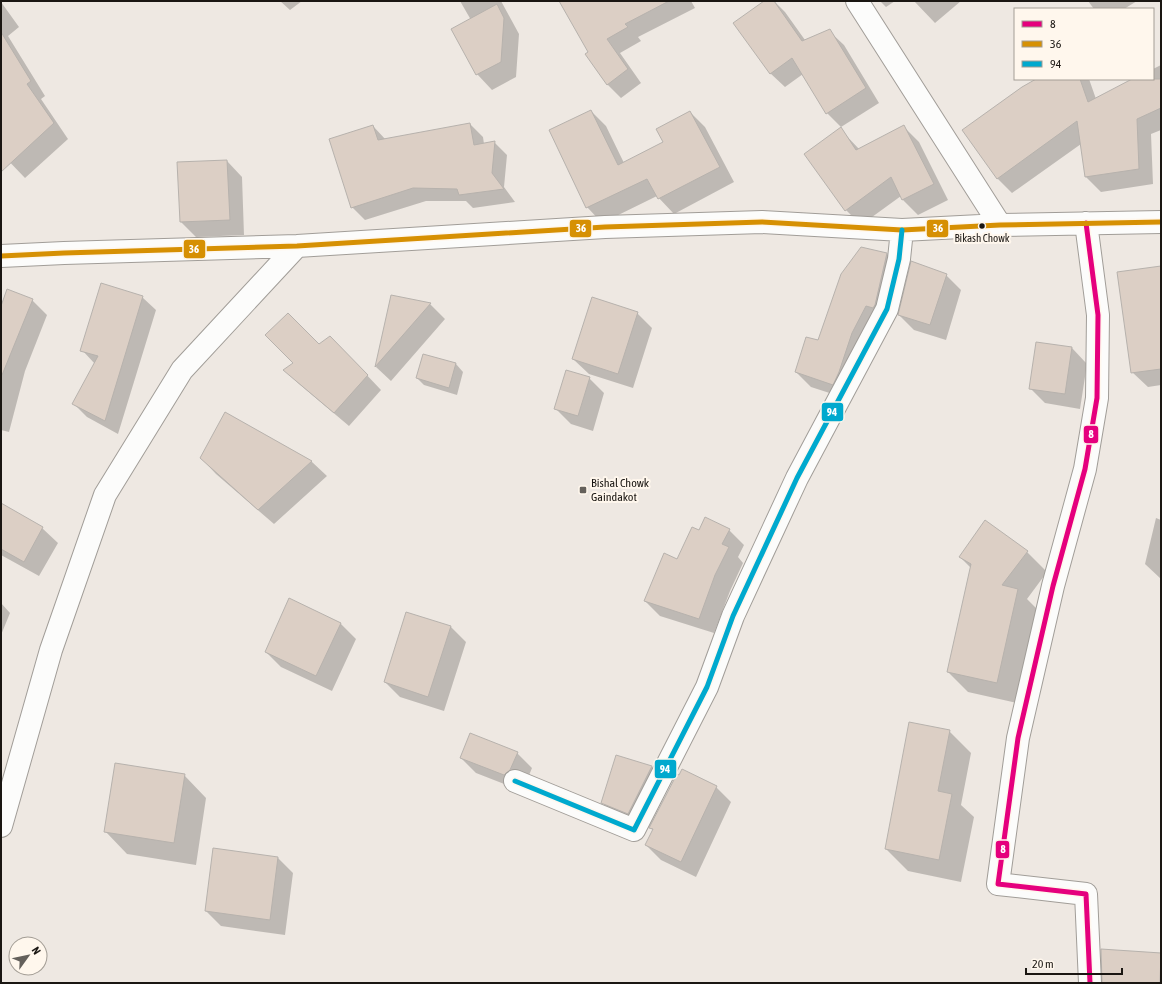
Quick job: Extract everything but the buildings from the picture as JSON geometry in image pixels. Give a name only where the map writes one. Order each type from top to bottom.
[{"type":"street","points":[[857,1],[1000,226]]},
{"type":"street","points":[[1,256],[297,246],[605,227],[762,222],[902,230],[1086,223],[1161,222]]},
{"type":"street","points":[[1086,223],[1098,315],[1097,398],[1084,469],[1053,586],[1018,738],[998,884],[1086,894],[1090,983]]},
{"type":"street","points":[[515,781],[634,830],[707,688],[733,616],[798,478],[887,309],[899,259],[902,230]]},
{"type":"street","points":[[1,826],[51,650],[105,495],[182,370],[297,246]]},
{"type":"transit line","name":"36","points":[[1,256],[297,246],[605,227],[762,222],[902,230],[1000,225],[1161,222]]},
{"type":"transit line","name":"8","points":[[1086,223],[1098,315],[1097,398],[1085,469],[1053,586],[1018,738],[998,884],[1086,894],[1090,983]]},
{"type":"transit line","name":"94","points":[[515,781],[634,830],[707,687],[733,616],[797,478],[887,309],[899,259],[902,230]]},
{"type":"place","name":"Bikash Chowk","points":[[982,226]]},
{"type":"place","name":"Bishal Chowk Gaindakot","points":[[583,490]]}]
